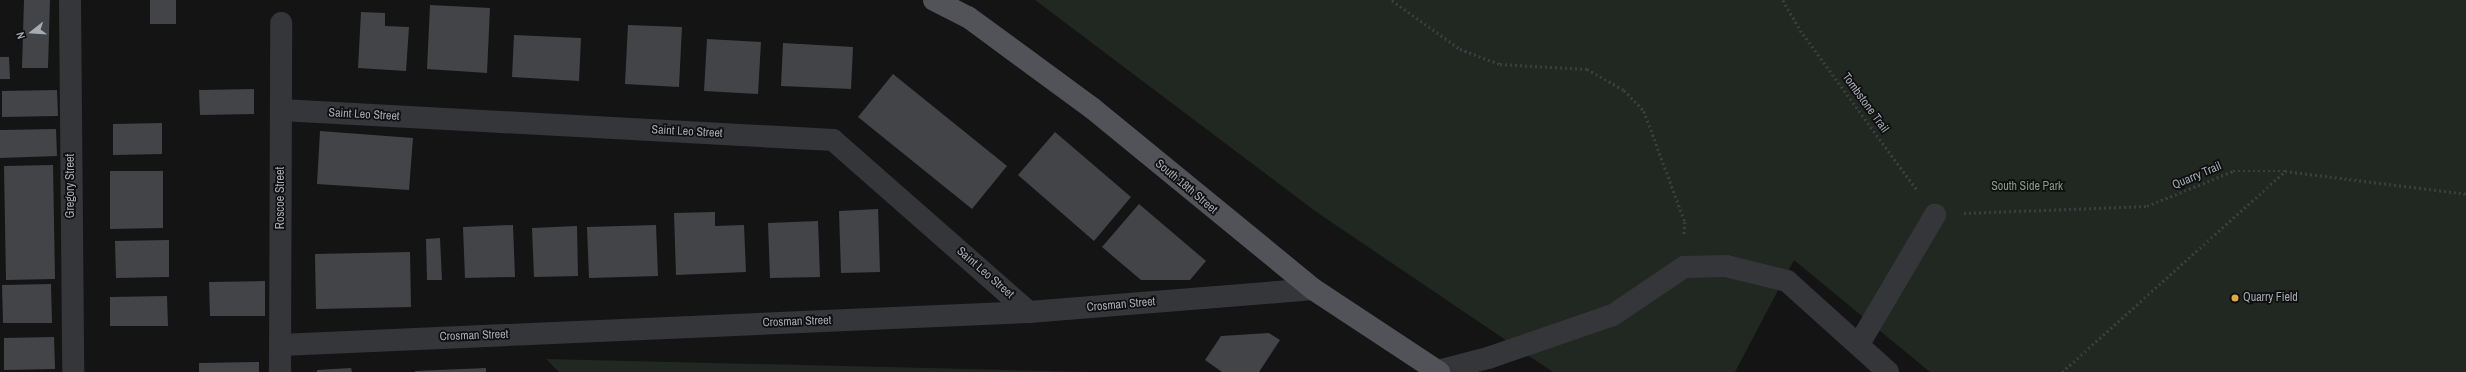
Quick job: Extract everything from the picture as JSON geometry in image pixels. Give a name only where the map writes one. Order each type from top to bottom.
[{"type":"main road","name":"South 18th Street","points":[[934,0],[968,16],[1092,108],[1313,289],[1439,372]]},
{"type":"street","name":"Gregory Street","points":[[70,0],[73,372]]},
{"type":"street","name":"Roscoe Street","points":[[280,372],[281,23]]},
{"type":"street","name":"Saint Leo Street","points":[[281,110],[834,140],[1029,312]]},
{"type":"street","points":[[1860,344],[1935,215]]},
{"type":"street","points":[[1439,372],[1488,358],[1613,315],[1684,267],[1726,266],[1787,281],[1860,344],[1888,372]]},
{"type":"street","name":"Crosman Street","points":[[281,344],[1029,312],[1313,289]]},
{"type":"path","points":[[1392,0],[1460,49],[1500,64],[1588,69],[1624,90],[1644,110],[1685,222],[1684,267]]},
{"type":"path","name":"Tombstone Trail","points":[[1783,0],[1803,34],[1935,215]]},
{"type":"path","name":"Quarry Trail","points":[[1935,215],[2147,206],[2233,170],[2285,171],[2428,187],[2466,194]]},
{"type":"path","points":[[2062,372],[2285,171]]},
{"type":"green space","name":"South Side Park","points":[[1035,0],[2466,0],[2466,372],[1930,372],[1794,260],[1735,372],[1553,372],[1315,211]]},
{"type":"green space","points":[[546,359],[1095,372],[559,372]]},
{"type":"building","points":[[24,0],[50,0],[48,68],[22,68]]},
{"type":"building","points":[[150,0],[176,0],[176,24],[150,24]]},
{"type":"building","points":[[430,5],[490,8],[487,73],[427,69]]},
{"type":"building","points":[[361,12],[385,13],[385,26],[409,27],[406,71],[358,68]]},
{"type":"building","points":[[628,25],[682,27],[679,87],[625,84]]},
{"type":"building","points":[[514,35],[581,38],[579,81],[512,77]]},
{"type":"building","points":[[707,39],[761,42],[758,94],[704,91]]},
{"type":"building","points":[[783,43],[853,47],[851,89],[781,86]]},
{"type":"building","points":[[0,57],[9,57],[10,79],[0,79]]},
{"type":"building","points":[[893,74],[1007,166],[972,209],[858,117]]},
{"type":"building","points":[[254,89],[254,114],[200,115],[199,90]]},
{"type":"building","points":[[57,90],[58,116],[2,117],[2,91]]},
{"type":"building","points":[[162,123],[162,154],[113,155],[113,124]]},
{"type":"building","points":[[56,129],[57,156],[0,158],[0,130]]},
{"type":"building","points":[[320,131],[413,138],[409,190],[317,184]]},
{"type":"building","points":[[1055,132],[1131,197],[1094,241],[1018,175]]},
{"type":"building","points":[[53,165],[55,279],[6,280],[4,166]]},
{"type":"building","points":[[110,171],[163,171],[163,228],[110,229]]},
{"type":"building","points":[[1139,204],[1206,261],[1190,280],[1141,280],[1102,247]]},
{"type":"building","points":[[878,209],[880,272],[841,273],[839,211]]},
{"type":"building","points":[[715,212],[715,226],[744,225],[746,272],[676,275],[674,213]]},
{"type":"building","points":[[818,221],[820,277],[770,278],[768,223]]},
{"type":"building","points":[[513,225],[515,277],[465,278],[463,227]]},
{"type":"building","points":[[656,225],[658,276],[589,278],[587,227]]},
{"type":"building","points":[[577,226],[578,276],[534,277],[532,228]]},
{"type":"building","points":[[440,238],[442,280],[427,280],[426,239]]},
{"type":"building","points":[[169,240],[169,277],[116,278],[115,241]]},
{"type":"building","points":[[410,252],[411,307],[316,309],[315,254]]},
{"type":"building","points":[[265,281],[265,316],[210,316],[209,282]]},
{"type":"building","points":[[51,284],[52,323],[3,323],[2,285]]},
{"type":"building","points":[[167,296],[168,326],[110,326],[110,297]]},
{"type":"building","points":[[1269,333],[1280,340],[1259,372],[1222,372],[1205,360],[1221,336]]},
{"type":"building","points":[[54,337],[55,369],[4,370],[4,338]]},
{"type":"building","points":[[259,362],[259,372],[199,372],[199,363]]},
{"type":"building","points":[[351,368],[352,372],[317,372],[317,370]]},
{"type":"building","points":[[486,368],[486,372],[415,372],[415,371]]},
{"type":"place","name":"Quarry Field","points":[[2235,298]]}]
